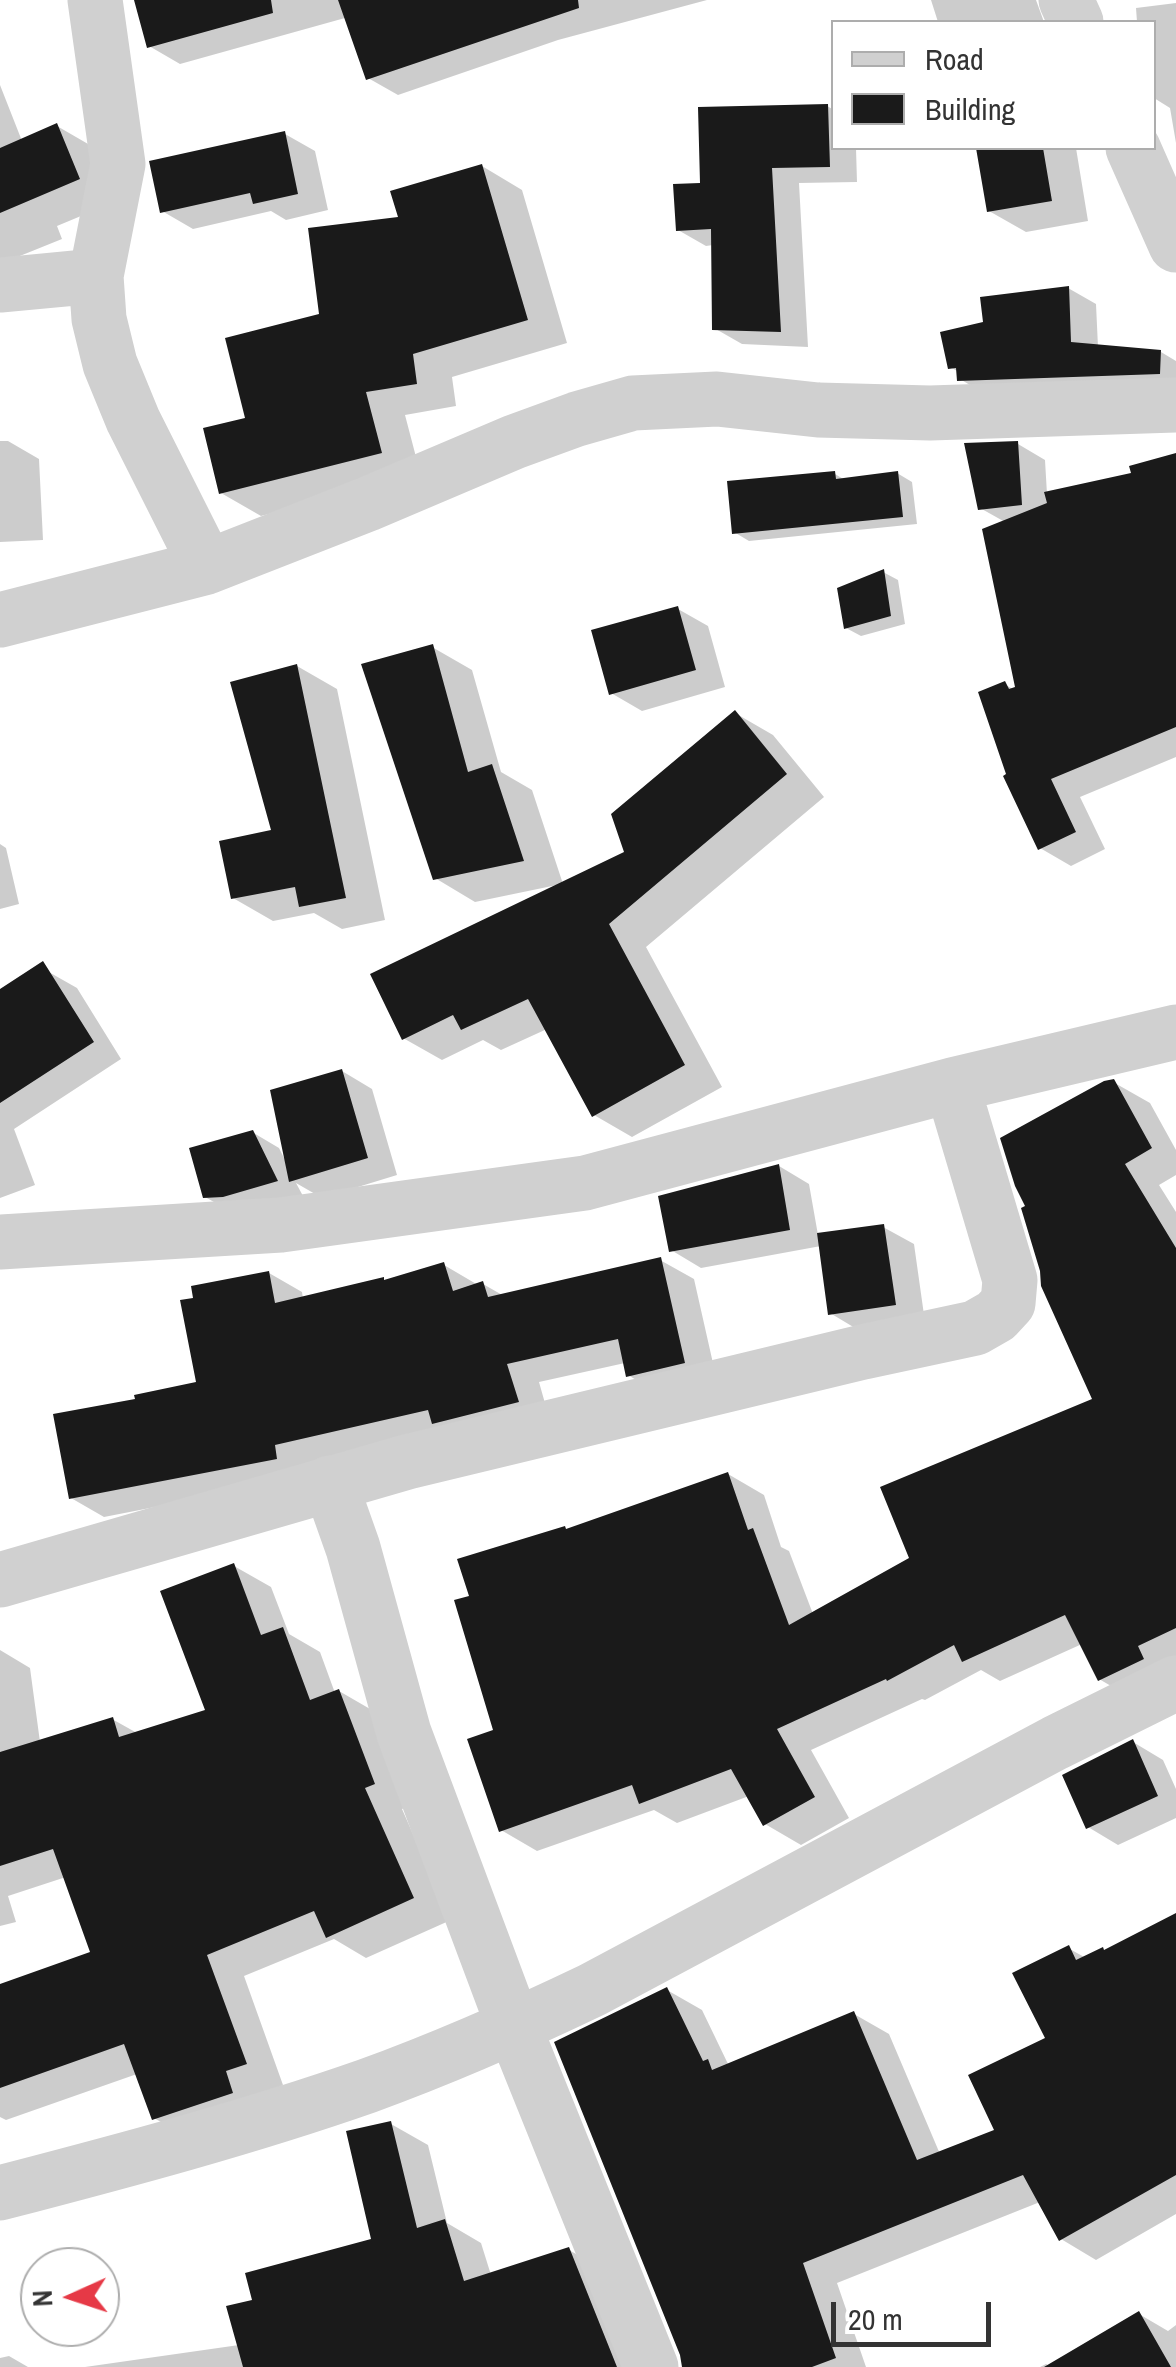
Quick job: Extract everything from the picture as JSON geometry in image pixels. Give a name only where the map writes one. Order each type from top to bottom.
[{"type":"street","points":[[95,0],[118,164],[96,276],[99,320],[110,364],[133,420],[208,566]]},
{"type":"street","points":[[1133,150],[1176,245]]},
{"type":"street","points":[[0,285],[96,276]]},
{"type":"street","points":[[0,620],[208,566],[514,442],[577,418],[633,403],[716,399],[818,410],[930,412],[1176,404]]},
{"type":"street","points":[[0,1242],[281,1226],[585,1183],[952,1085],[1176,1032]]},
{"type":"street","points":[[0,1580],[407,1462],[975,1328],[996,1316],[1008,1302],[1010,1280],[952,1085]]},
{"type":"street","points":[[330,1483],[353,1548],[404,1732],[514,2027],[651,2367]]},
{"type":"street","points":[[0,2193],[160,2152],[367,2086],[514,2027],[592,1990],[1055,1743],[1176,1684]]},
{"type":"building","points":[[134,0],[271,0],[273,13],[147,48]]},
{"type":"building","points":[[338,0],[578,0],[579,8],[366,80]]},
{"type":"building","points":[[828,104],[830,167],[772,168],[781,332],[712,330],[711,229],[676,231],[673,184],[700,183],[698,107]]},
{"type":"building","points":[[57,123],[80,179],[0,213],[0,148]]},
{"type":"building","points":[[285,131],[298,194],[253,204],[250,193],[160,213],[149,161]]},
{"type":"building","points":[[976,150],[1043,150],[1052,201],[987,212]]},
{"type":"building","points":[[482,164],[528,320],[413,354],[417,384],[366,392],[382,453],[219,494],[203,428],[245,418],[225,338],[319,314],[308,228],[398,217],[390,191]]},
{"type":"building","points":[[1069,286],[1071,342],[1161,350],[1160,374],[957,381],[956,368],[948,369],[940,332],[983,322],[980,297]]},
{"type":"building","points":[[1018,441],[1022,505],[978,510],[964,443]]},
{"type":"building","points":[[1176,453],[1176,727],[1051,779],[1076,832],[1038,850],[1003,776],[1006,774],[978,692],[1005,681],[1009,689],[1015,687],[982,529],[1047,503],[1044,492],[1131,473],[1129,466]]},
{"type":"building","points":[[835,471],[836,479],[898,471],[903,517],[732,534],[727,481]]},
{"type":"building","points":[[884,569],[891,616],[844,629],[837,588]]},
{"type":"building","points":[[678,606],[696,670],[609,695],[591,630]]},
{"type":"building","points":[[433,644],[468,772],[492,764],[524,861],[433,880],[361,664]]},
{"type":"building","points":[[297,664],[346,898],[299,907],[295,887],[231,899],[219,841],[271,830],[230,682]]},
{"type":"building","points":[[735,710],[787,774],[609,924],[685,1065],[592,1117],[528,999],[461,1030],[453,1015],[402,1040],[370,974],[624,852],[611,814]]},
{"type":"building","points":[[43,961],[94,1042],[0,1103],[0,989]]},
{"type":"building","points":[[342,1069],[368,1158],[289,1182],[270,1090]]},
{"type":"building","points":[[1114,1079],[1152,1148],[1125,1164],[1176,1248],[1176,1628],[1138,1646],[1144,1659],[1098,1681],[1065,1615],[962,1662],[954,1645],[887,1681],[777,1729],[815,1797],[763,1826],[731,1769],[639,1804],[632,1785],[499,1832],[467,1739],[493,1730],[454,1600],[469,1596],[457,1559],[565,1526],[566,1529],[728,1472],[789,1625],[909,1558],[880,1487],[1092,1399],[1041,1286],[1021,1208],[1025,1206],[1000,1138]]},
{"type":"building","points":[[253,1130],[278,1181],[223,1197],[203,1198],[189,1148]]},
{"type":"building","points":[[779,1164],[790,1230],[669,1252],[658,1196]]},
{"type":"building","points":[[884,1224],[896,1305],[828,1315],[817,1233]]},
{"type":"building","points":[[661,1257],[685,1363],[626,1377],[618,1339],[507,1364],[519,1402],[432,1424],[428,1410],[275,1445],[277,1459],[69,1499],[53,1414],[135,1399],[134,1395],[196,1382],[180,1300],[193,1298],[191,1286],[269,1271],[275,1303],[384,1280],[444,1262],[453,1291],[483,1281],[488,1297]]},
{"type":"building","points":[[234,1563],[261,1635],[283,1627],[310,1700],[339,1689],[375,1784],[365,1788],[414,1898],[326,1938],[314,1911],[207,1955],[247,2064],[226,2071],[233,2093],[152,2120],[124,2044],[0,2088],[0,1984],[90,1952],[53,1849],[0,1866],[0,1752],[113,1717],[119,1737],[205,1710],[160,1591]]},
{"type":"building","points":[[1133,1739],[1158,1796],[1086,1829],[1062,1775]]},
{"type":"building","points":[[1176,1913],[1176,2175],[1059,2241],[1023,2175],[803,2263],[836,2358],[812,2367],[682,2367],[554,2042],[667,1987],[703,2061],[708,2059],[712,2070],[854,2011],[917,2160],[994,2130],[968,2075],[1045,2038],[1012,1973],[1069,1945],[1076,1960],[1103,1947],[1104,1950]]},
{"type":"building","points":[[391,2121],[417,2228],[445,2219],[464,2281],[569,2247],[617,2367],[243,2367],[226,2306],[252,2300],[245,2273],[371,2239],[346,2131]]},
{"type":"building","points":[[1139,2311],[1171,2367],[1044,2367]]}]
